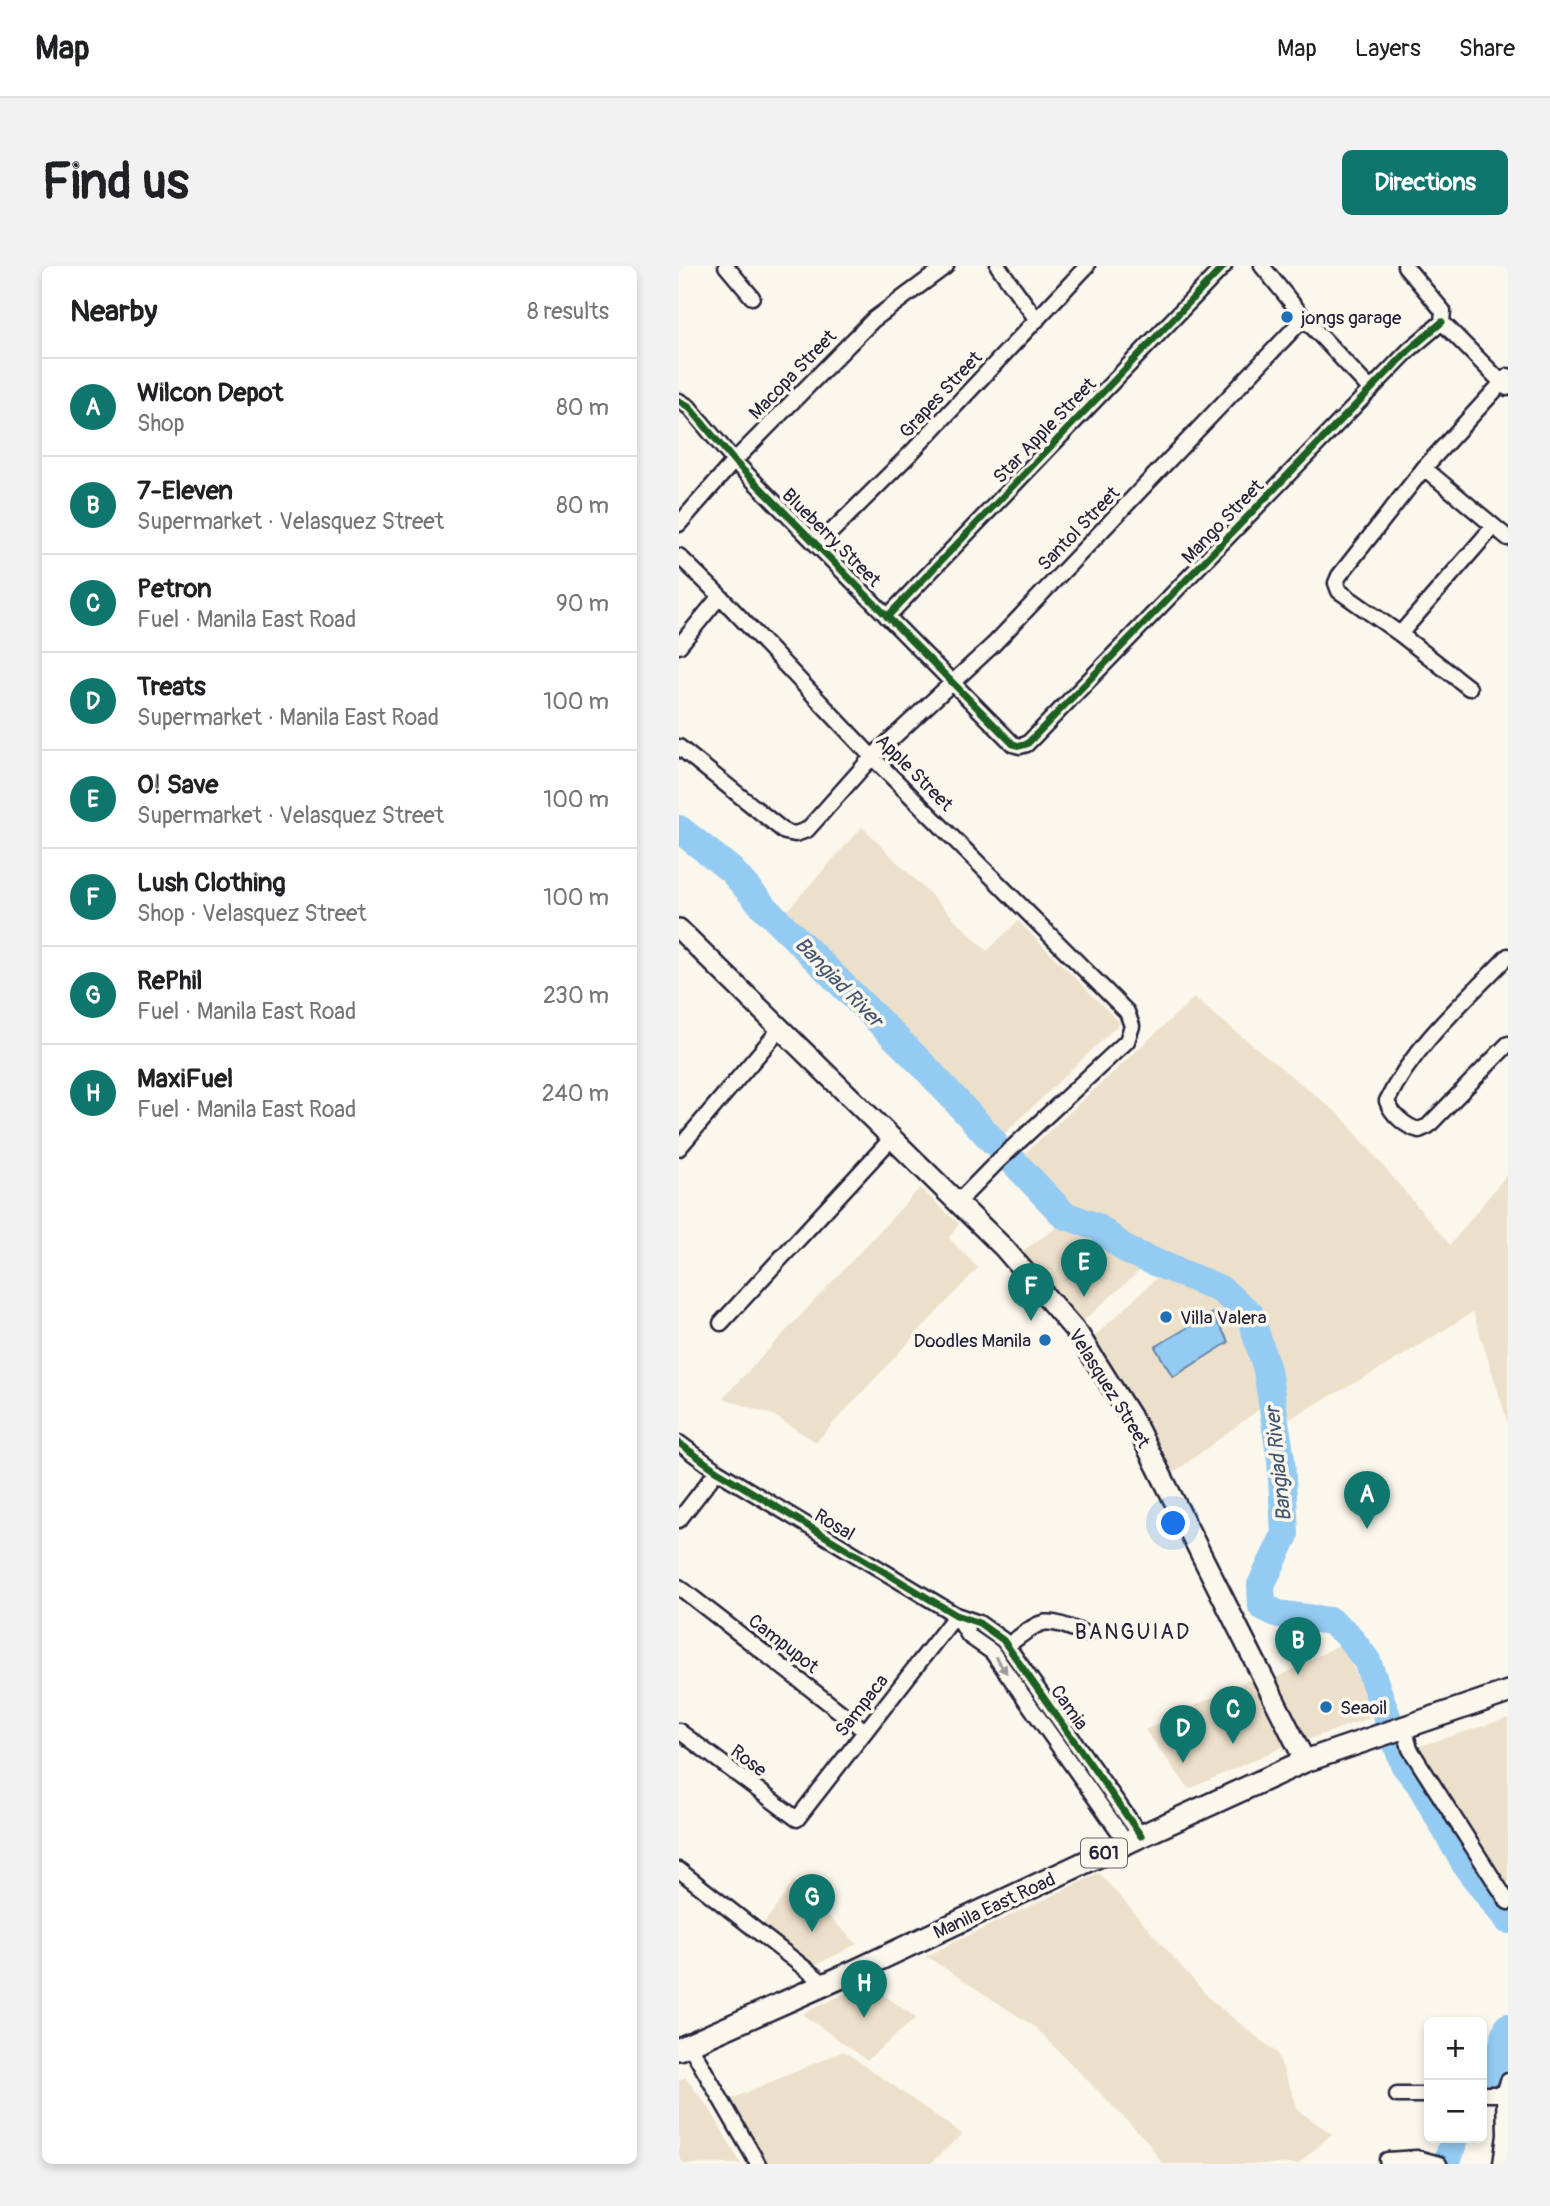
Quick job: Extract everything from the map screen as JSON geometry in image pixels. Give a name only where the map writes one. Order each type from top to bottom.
[{"type":"main road","name":"Velasquez Street","points":[[679,929],[1004,1248],[1079,1335],[1137,1427],[1305,1761]]},
{"type":"main road","name":"Manila East Road","points":[[684,2047],[1305,1761],[1508,1692]]},
{"type":"street","points":[[726,266],[752,297]]},
{"type":"street","name":"Macopa Street","points":[[679,524],[734,461],[873,320],[946,266]]},
{"type":"street","points":[[998,266],[1037,320]]},
{"type":"street","name":"Grapes Street","points":[[818,545],[910,454],[1087,266]]},
{"type":"street","name":"Star Apple Street","points":[[887,617],[1224,266]]},
{"type":"street","points":[[1262,266],[1304,318],[1371,390]]},
{"type":"street","points":[[1405,266],[1443,311],[1442,322],[1506,383],[1423,468],[1336,583],[1339,591],[1469,688]]},
{"type":"street","name":"Santol Street","points":[[679,747],[785,832],[795,834],[807,830],[872,757],[994,644],[1304,318]]},
{"type":"street","name":"Mango Street","points":[[1027,744],[1409,350],[1442,322]]},
{"type":"street","name":"Blueberry Street","points":[[679,401],[689,407],[734,461],[1013,744],[1027,744]]},
{"type":"street","points":[[1423,468],[1508,538]]},
{"type":"street","points":[[1400,634],[1493,527]]},
{"type":"street","name":"Apple Street","points":[[679,556],[872,757],[1127,1012],[1132,1027],[1127,1041],[997,1161],[957,1203]]},
{"type":"street","points":[[679,646],[720,596]]},
{"type":"street","points":[[1508,956],[1420,1050],[1391,1093],[1387,1101],[1390,1110],[1412,1128],[1419,1130],[1429,1126],[1508,1044]]},
{"type":"street","points":[[679,1148],[780,1029]]},
{"type":"street","points":[[721,1323],[892,1138]]},
{"type":"street","name":"Rosal","points":[[679,1443],[717,1471],[956,1615]]},
{"type":"street","points":[[679,1520],[717,1471]]},
{"type":"street","name":"Campupot","points":[[679,1587],[865,1731]]},
{"type":"street","name":"Camia","points":[[956,1615],[979,1623],[1003,1640],[1134,1839]]},
{"type":"street","name":"Camia","points":[[956,1615],[969,1636],[992,1652],[1134,1839]]},
{"type":"street","name":"Sampaca","points":[[797,1819],[956,1615]]},
{"type":"street","points":[[1007,1646],[1038,1623],[1048,1621],[1087,1634]]},
{"type":"street","points":[[1397,1729],[1508,1902]]},
{"type":"street","name":"Rose","points":[[679,1731],[797,1819]]},
{"type":"street","points":[[679,1870],[825,1984]]},
{"type":"street","points":[[684,2047],[758,2164]]},
{"type":"street","points":[[1487,2093],[1506,2087],[1501,2164]]},
{"type":"street","points":[[1397,2095],[1424,2095]]},
{"type":"street","points":[[1387,2160],[1417,2158],[1439,2164]]},
{"type":"shaded area","points":[[862,827],[987,951],[1018,921],[1120,1023],[1000,1138],[782,916]]},
{"type":"shaded area","name":"Villa Valera","points":[[1194,998],[1341,1116],[1450,1245],[1508,1173],[1508,1423],[1473,1312],[1389,1364],[1289,1419],[1279,1400],[1272,1359],[1260,1317],[1232,1289],[1130,1244],[1096,1217],[1069,1209],[1021,1157]]},
{"type":"shaded area","points":[[920,1188],[959,1224],[949,1238],[978,1268],[816,1442],[773,1415],[723,1398]]},
{"type":"shaded area","points":[[1066,1221],[1097,1234],[1124,1255],[1146,1265],[1080,1324],[1021,1252]]},
{"type":"shaded area","points":[[1163,1272],[1225,1298],[1246,1319],[1263,1368],[1269,1402],[1172,1474],[1145,1419],[1093,1338]]},
{"type":"shaded area","points":[[1341,1644],[1377,1715],[1304,1741],[1274,1679]]},
{"type":"shaded area","points":[[1252,1678],[1287,1745],[1189,1789],[1145,1730]]},
{"type":"shaded area","points":[[1508,1718],[1508,1885],[1417,1747]]},
{"type":"shaded area","points":[[1099,1873],[1212,2001],[1277,2053],[1299,2111],[1332,2134],[1298,2164],[1162,2164],[1148,2142],[1035,2027],[926,1956]]},
{"type":"shaded area","points":[[794,1882],[857,1944],[814,1966],[763,1925]]},
{"type":"shaded area","points":[[867,1983],[916,2018],[867,2060],[802,2014]]},
{"type":"shaded area","points":[[844,2051],[962,2134],[930,2164],[768,2164],[731,2099]]},
{"type":"shaded area","points":[[685,2077],[711,2111],[741,2164],[679,2164],[679,2081]]},
{"type":"water","points":[[1212,1313],[1229,1342],[1173,1377],[1155,1347]]},
{"type":"waterway","name":"Bangiad River","points":[[679,829],[731,870],[763,906],[925,1067],[993,1141]]},
{"type":"waterway","name":"Bangiad River","points":[[1010,1158],[1064,1215],[1097,1227],[1128,1251],[1220,1289],[1250,1314],[1267,1370],[1281,1460],[1285,1535],[1261,1585],[1262,1606],[1278,1614],[1330,1621],[1347,1634],[1367,1661],[1404,1764],[1420,1784],[1467,1867],[1508,1920]]},
{"type":"waterway","name":"Bangiad River","points":[[1487,2082],[1494,2073],[1508,2027]]},
{"type":"waterway","name":"Bangiad River","points":[[1446,2164],[1453,2143]]},
{"type":"cycle path","points":[[887,617],[1224,266]]},
{"type":"cycle path","points":[[679,401],[689,407],[734,461],[1013,744],[1020,746],[1027,744],[1409,350],[1442,322]]},
{"type":"cycle path","points":[[679,1443],[717,1471],[956,1615],[979,1623],[1003,1640],[1141,1836]]},
{"type":"place","name":"jongs garage","points":[[1287,317]]},
{"type":"place","name":"O! Save","points":[[1084,1297]]},
{"type":"place","name":"Villa Valera","points":[[1166,1317]]},
{"type":"place","name":"Lush Clothing","points":[[1031,1321]]},
{"type":"place","name":"Doodles Manila","points":[[1045,1340]]},
{"type":"place","name":"Wilcon Depot","points":[[1367,1529]]},
{"type":"place","name":"7-Eleven","points":[[1298,1675]]},
{"type":"place","name":"Seaoil","points":[[1326,1707]]},
{"type":"place","name":"Petron","points":[[1233,1744]]},
{"type":"place","name":"Treats","points":[[1183,1763]]},
{"type":"place","name":"RePhil","points":[[812,1932]]},
{"type":"place","name":"MaxiFuel","points":[[864,2018]]},
{"type":"district","name":"BANGUIAD","points":[[1133,1632]]}]
